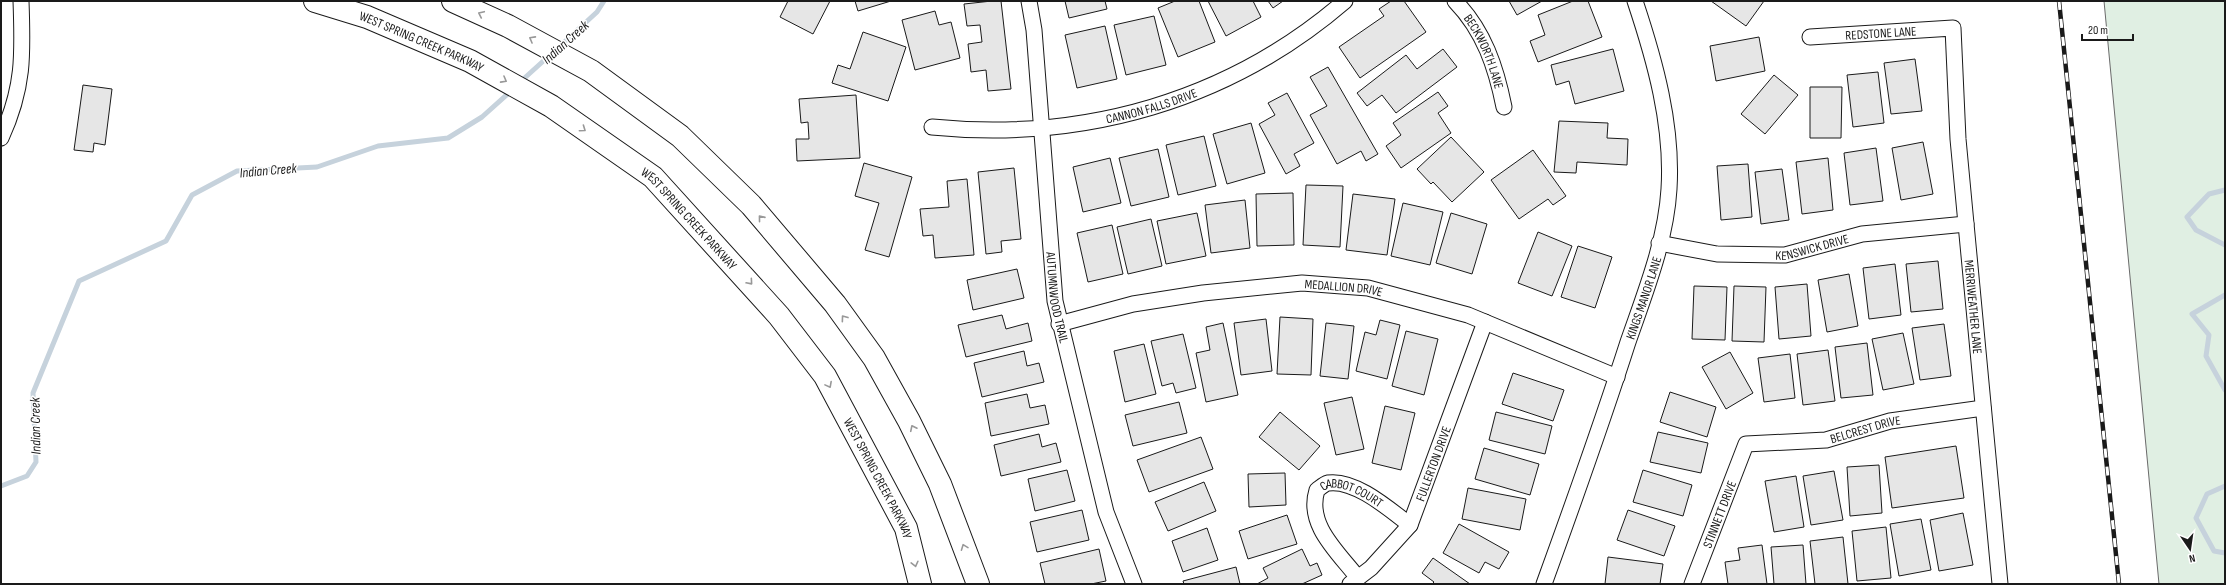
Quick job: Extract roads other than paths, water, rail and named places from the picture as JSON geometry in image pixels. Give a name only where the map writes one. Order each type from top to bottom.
[{"type":"main road","name":"WEST SPRING CREEK PARKWAY","points":[[315,1],[367,17],[470,61],[551,106],[653,177],[738,269],[804,347],[825,376],[906,528],[920,584]]},
{"type":"main road","points":[[453,1],[508,26],[591,71],[680,136],[751,205],[835,304],[874,358],[909,421],[940,484],[978,584]]},
{"type":"street","points":[[1,138],[12,113],[20,84],[23,52],[21,1]]},
{"type":"street","name":"AUTUMNWOOD TRAIL","points":[[1029,1],[1034,30],[1052,280],[1059,324],[1106,512],[1134,584]]},
{"type":"street","name":"CANNON FALLS DRIVE","points":[[932,127],[956,129],[1041,128],[1127,116],[1196,93],[1240,72],[1277,51],[1310,29],[1345,1]]},
{"type":"street","name":"BECKWORTH LANE","points":[[1455,1],[1471,20],[1487,46],[1498,77],[1504,107]]},
{"type":"street","name":"KINGS MANOR LANE","points":[[1544,584],[1617,377],[1653,269],[1669,190],[1668,152],[1658,78],[1635,1]]},
{"type":"street","name":"REDSTONE LANE","points":[[1810,37],[1953,28]]},
{"type":"street","name":"MERRIWEATHER LANE","points":[[1953,28],[1958,139],[2000,584]]},
{"type":"street","name":"KENSWICK DRIVE","points":[[1659,243],[1717,254],[1785,255],[1862,234],[1966,224]]},
{"type":"street","name":"MEDALLION DRIVE","points":[[1059,324],[1133,304],[1203,293],[1302,283],[1368,288],[1468,315],[1617,377]]},
{"type":"street","name":"FULLERTON DRIVE","points":[[1354,581],[1371,568],[1410,525],[1485,322]]},
{"type":"street","name":"BELCREST DRIVE","points":[[1746,444],[1826,440],[1890,421],[1983,408]]},
{"type":"street","name":"STINNETT DRIVE","points":[[1692,584],[1746,444]]},
{"type":"street","name":"CABBOT COURT","points":[[1354,581],[1316,521],[1313,508],[1317,490],[1326,483],[1339,484],[1371,495],[1410,525]]},
{"type":"waterway","name":"Indian Creek","points":[[559,47],[597,12],[604,1]]},
{"type":"waterway","name":"Indian Creek","points":[[519,83],[550,55]]},
{"type":"waterway","name":"Indian Creek","points":[[1,486],[27,476],[36,462],[33,393],[79,281],[166,241],[192,195],[237,171],[317,167],[378,146],[448,138],[482,117],[512,90]]},
{"type":"waterway","points":[[2225,190],[2209,194],[2187,217],[2196,230],[2225,245]]},
{"type":"waterway","points":[[2225,295],[2192,314],[2209,335],[2206,356],[2225,390]]},
{"type":"waterway","points":[[2225,486],[2207,494],[2196,518],[2214,551],[2225,553]]},
{"type":"railway","points":[[2059,1],[2119,584]]}]
